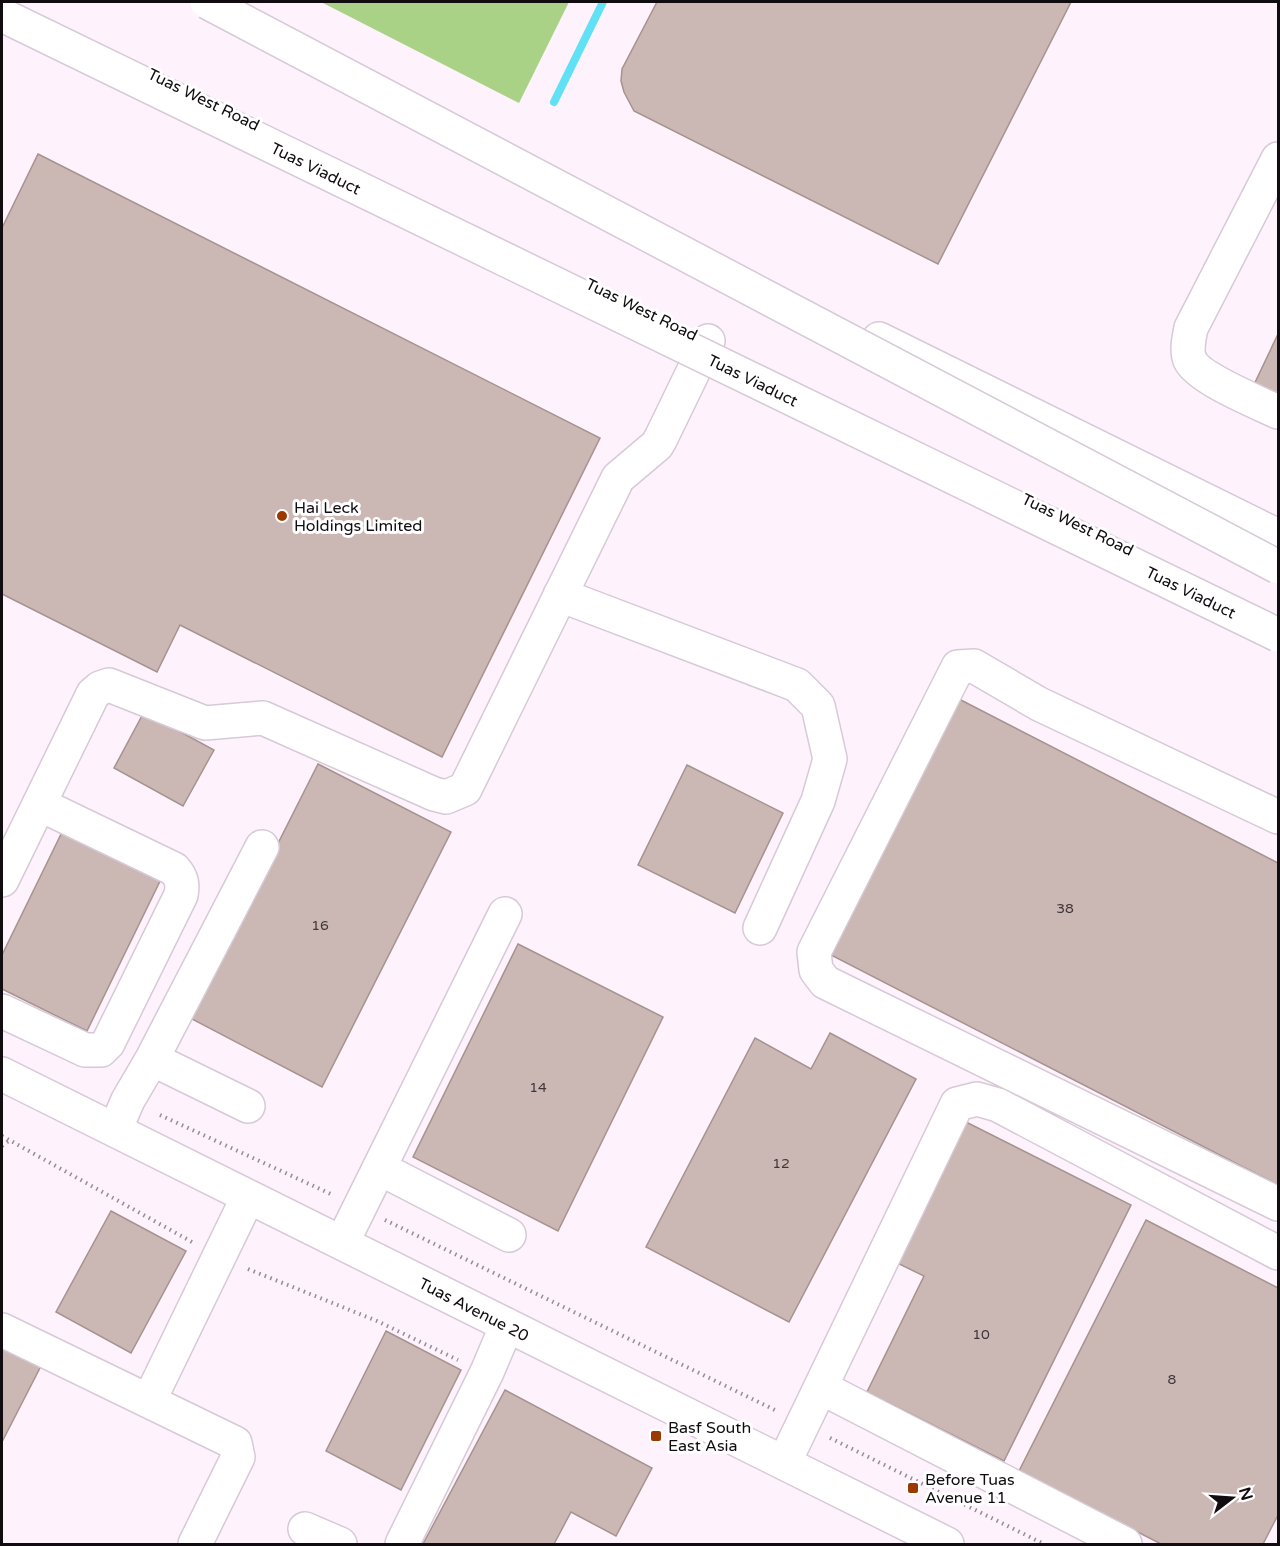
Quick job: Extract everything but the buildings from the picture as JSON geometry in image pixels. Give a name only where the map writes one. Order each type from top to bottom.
[{"type":"main road","name":"Tuas West Road","points":[[2,2],[708,341],[1278,624]]},
{"type":"main road","points":[[194,2],[1278,536]]},
{"type":"main road","points":[[207,2],[1278,567]]},
{"type":"main road","name":"Tuas Viaduct","points":[[2,15],[1278,635]]},
{"type":"main road","points":[[1278,159],[1191,328],[1188,344],[1189,358],[1195,369],[1278,412]]},
{"type":"main road","points":[[2,880],[93,694],[100,688],[109,686],[205,723],[263,718],[434,794],[446,797],[465,789],[618,478],[657,445],[708,341]]},
{"type":"main road","points":[[560,595],[797,685],[818,706],[830,759],[818,801],[760,928]]},
{"type":"main road","points":[[1278,817],[1039,704],[974,666],[958,667],[814,952],[816,970],[825,982],[1278,1204]]},
{"type":"main road","points":[[2,1011],[85,1050],[101,1050],[108,1043],[181,895],[183,885],[174,869],[39,804]]},
{"type":"main road","points":[[115,1130],[128,1100],[152,1059],[262,847]]},
{"type":"main road","points":[[342,1243],[505,914]]},
{"type":"main road","points":[[152,1059],[248,1107]]},
{"type":"main road","name":"Tuas Avenue 20","points":[[2,1074],[947,1545]]},
{"type":"main road","points":[[784,1463],[957,1104],[977,1099],[998,1105],[1278,1253]]},
{"type":"main road","points":[[379,1168],[509,1235]]},
{"type":"main road","points":[[149,1401],[248,1197]]},
{"type":"main road","points":[[402,1545],[487,1372],[507,1325]]},
{"type":"main road","points":[[2,1330],[234,1443],[238,1457],[195,1545]]},
{"type":"main road","points":[[822,1388],[1125,1545]]},
{"type":"main road","points":[[305,1529],[340,1545]]},
{"type":"path","points":[[128,1100],[360,1207],[1044,1545]]},
{"type":"path","points":[[2,1146],[10,1140]]},
{"type":"green space","points":[[321,2],[569,2],[519,103]]},
{"type":"waterway","points":[[554,102],[603,2]]},
{"type":"place","name":"Hai Leck Holdings Limited","points":[[282,516]]},
{"type":"place","name":"Basf South East Asia","points":[[656,1436]]},
{"type":"place","name":"Before Tuas Avenue 11","points":[[913,1488]]}]
